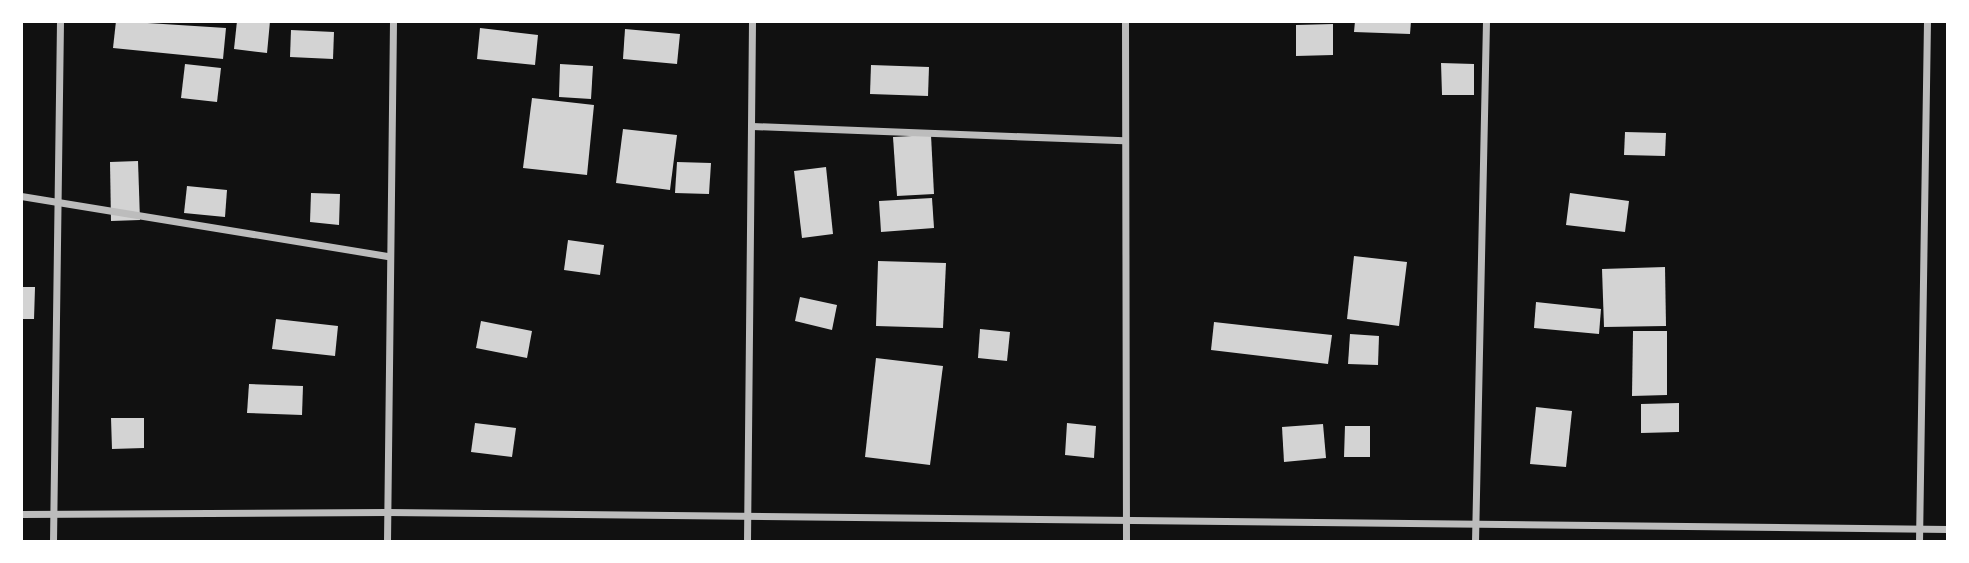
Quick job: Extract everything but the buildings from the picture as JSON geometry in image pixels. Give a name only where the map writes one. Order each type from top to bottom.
[{"type":"street","points":[[53,542],[60,201],[60,21]]},
{"type":"street","points":[[387,542],[387,256],[393,21]]},
{"type":"street","points":[[747,542],[752,21]]},
{"type":"street","points":[[1125,21],[1126,542]]},
{"type":"street","points":[[1475,542],[1486,21]]},
{"type":"street","points":[[1919,542],[1927,21]]},
{"type":"street","points":[[752,126],[1124,140]]},
{"type":"street","points":[[21,196],[387,256]]},
{"type":"street","points":[[21,514],[387,512],[1125,523],[1948,529]]}]
